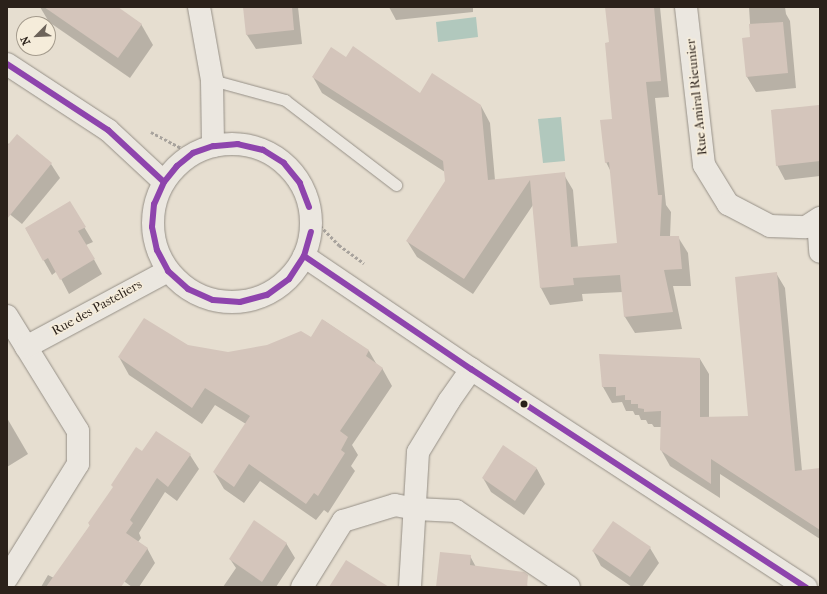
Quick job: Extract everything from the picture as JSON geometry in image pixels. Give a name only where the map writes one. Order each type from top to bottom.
[{"type":"street","points":[[199,7],[212,80],[213,146]]},
{"type":"street","name":"Rue Amiral Rieunier","points":[[686,7],[704,165],[728,204],[770,226],[806,227],[819,219],[820,252]]},
{"type":"street","points":[[7,64],[108,130],[164,182]]},
{"type":"street","points":[[244,145],[262,150],[284,163],[300,183],[309,207],[311,232],[304,256],[289,279],[266,295],[240,302],[213,300],[188,289],[168,271],[157,250],[152,227],[154,204],[164,182],[177,166],[193,153],[213,146],[244,145]]},
{"type":"street","points":[[304,256],[472,369],[806,587]]},
{"type":"street","name":"Rue des Pasteliers","points":[[26,347],[168,271]]},
{"type":"street","points":[[7,316],[78,431],[78,464],[7,578]]},
{"type":"street","points":[[410,587],[416,509],[418,452],[449,401],[472,369]]},
{"type":"street","points":[[302,587],[343,521],[395,505],[416,509],[456,511],[570,587]]},
{"type":"lane","points":[[212,80],[285,100],[396,185]]},
{"type":"shaded area","points":[[476,17],[478,37],[438,42],[436,22]]},
{"type":"shaded area","points":[[561,117],[565,161],[543,163],[538,119]]},
{"type":"building","points":[[44,7],[118,7],[142,24],[118,58]]},
{"type":"building","points":[[243,7],[292,7],[294,30],[246,35]]},
{"type":"building","points":[[605,7],[654,7],[661,81],[646,82],[658,195],[662,195],[660,236],[679,236],[682,269],[664,270],[673,312],[624,317],[620,275],[573,278],[574,285],[540,288],[530,180],[464,279],[406,241],[445,181],[443,161],[312,77],[331,47],[346,57],[353,46],[420,93],[432,73],[481,105],[488,180],[565,172],[571,247],[617,243],[609,162],[605,163],[600,120],[612,119],[605,43],[609,42]]},
{"type":"building","points":[[783,22],[788,73],[746,77],[742,38],[750,37],[749,24]]},
{"type":"building","points":[[819,105],[820,161],[776,166],[771,110]]},
{"type":"building","points":[[17,134],[52,163],[7,219],[7,146]]},
{"type":"building","points":[[70,201],[86,227],[78,231],[95,259],[60,280],[48,258],[43,261],[25,228]]},
{"type":"building","points":[[777,272],[795,471],[820,468],[820,530],[711,459],[711,484],[660,450],[661,411],[644,412],[644,409],[638,408],[638,404],[631,404],[631,400],[625,400],[625,395],[616,396],[616,387],[602,387],[599,354],[700,358],[700,417],[748,416],[735,277]]},
{"type":"building","points":[[144,318],[188,345],[228,352],[267,345],[301,331],[311,337],[322,319],[369,350],[366,356],[383,368],[340,431],[348,437],[341,450],[345,453],[318,496],[314,493],[306,504],[249,464],[234,487],[213,472],[250,416],[205,388],[192,408],[118,357]]},
{"type":"building","points":[[156,431],[191,454],[168,487],[157,478],[130,520],[133,523],[126,533],[148,548],[121,587],[46,587],[90,525],[88,523],[113,487],[111,485],[136,447],[142,451]]},
{"type":"building","points":[[503,445],[537,468],[515,501],[482,478]]},
{"type":"building","points":[[254,520],[287,543],[262,582],[229,559]]},
{"type":"building","points":[[613,521],[651,547],[630,577],[592,551]]},
{"type":"building","points":[[440,552],[471,555],[470,565],[524,572],[528,575],[527,587],[436,587]]},
{"type":"building","points":[[346,560],[389,587],[329,587]]},
{"type":"transit line","points":[[7,64],[108,130],[164,182]]},
{"type":"transit line","points":[[309,207],[300,183],[284,163],[263,150],[238,144],[213,146],[193,153],[177,166],[164,182],[154,204],[152,227],[157,250],[168,271],[188,289],[213,300],[240,302],[267,295],[289,279],[304,256],[311,232]]},
{"type":"transit line","points":[[304,256],[471,369],[806,587]]}]
